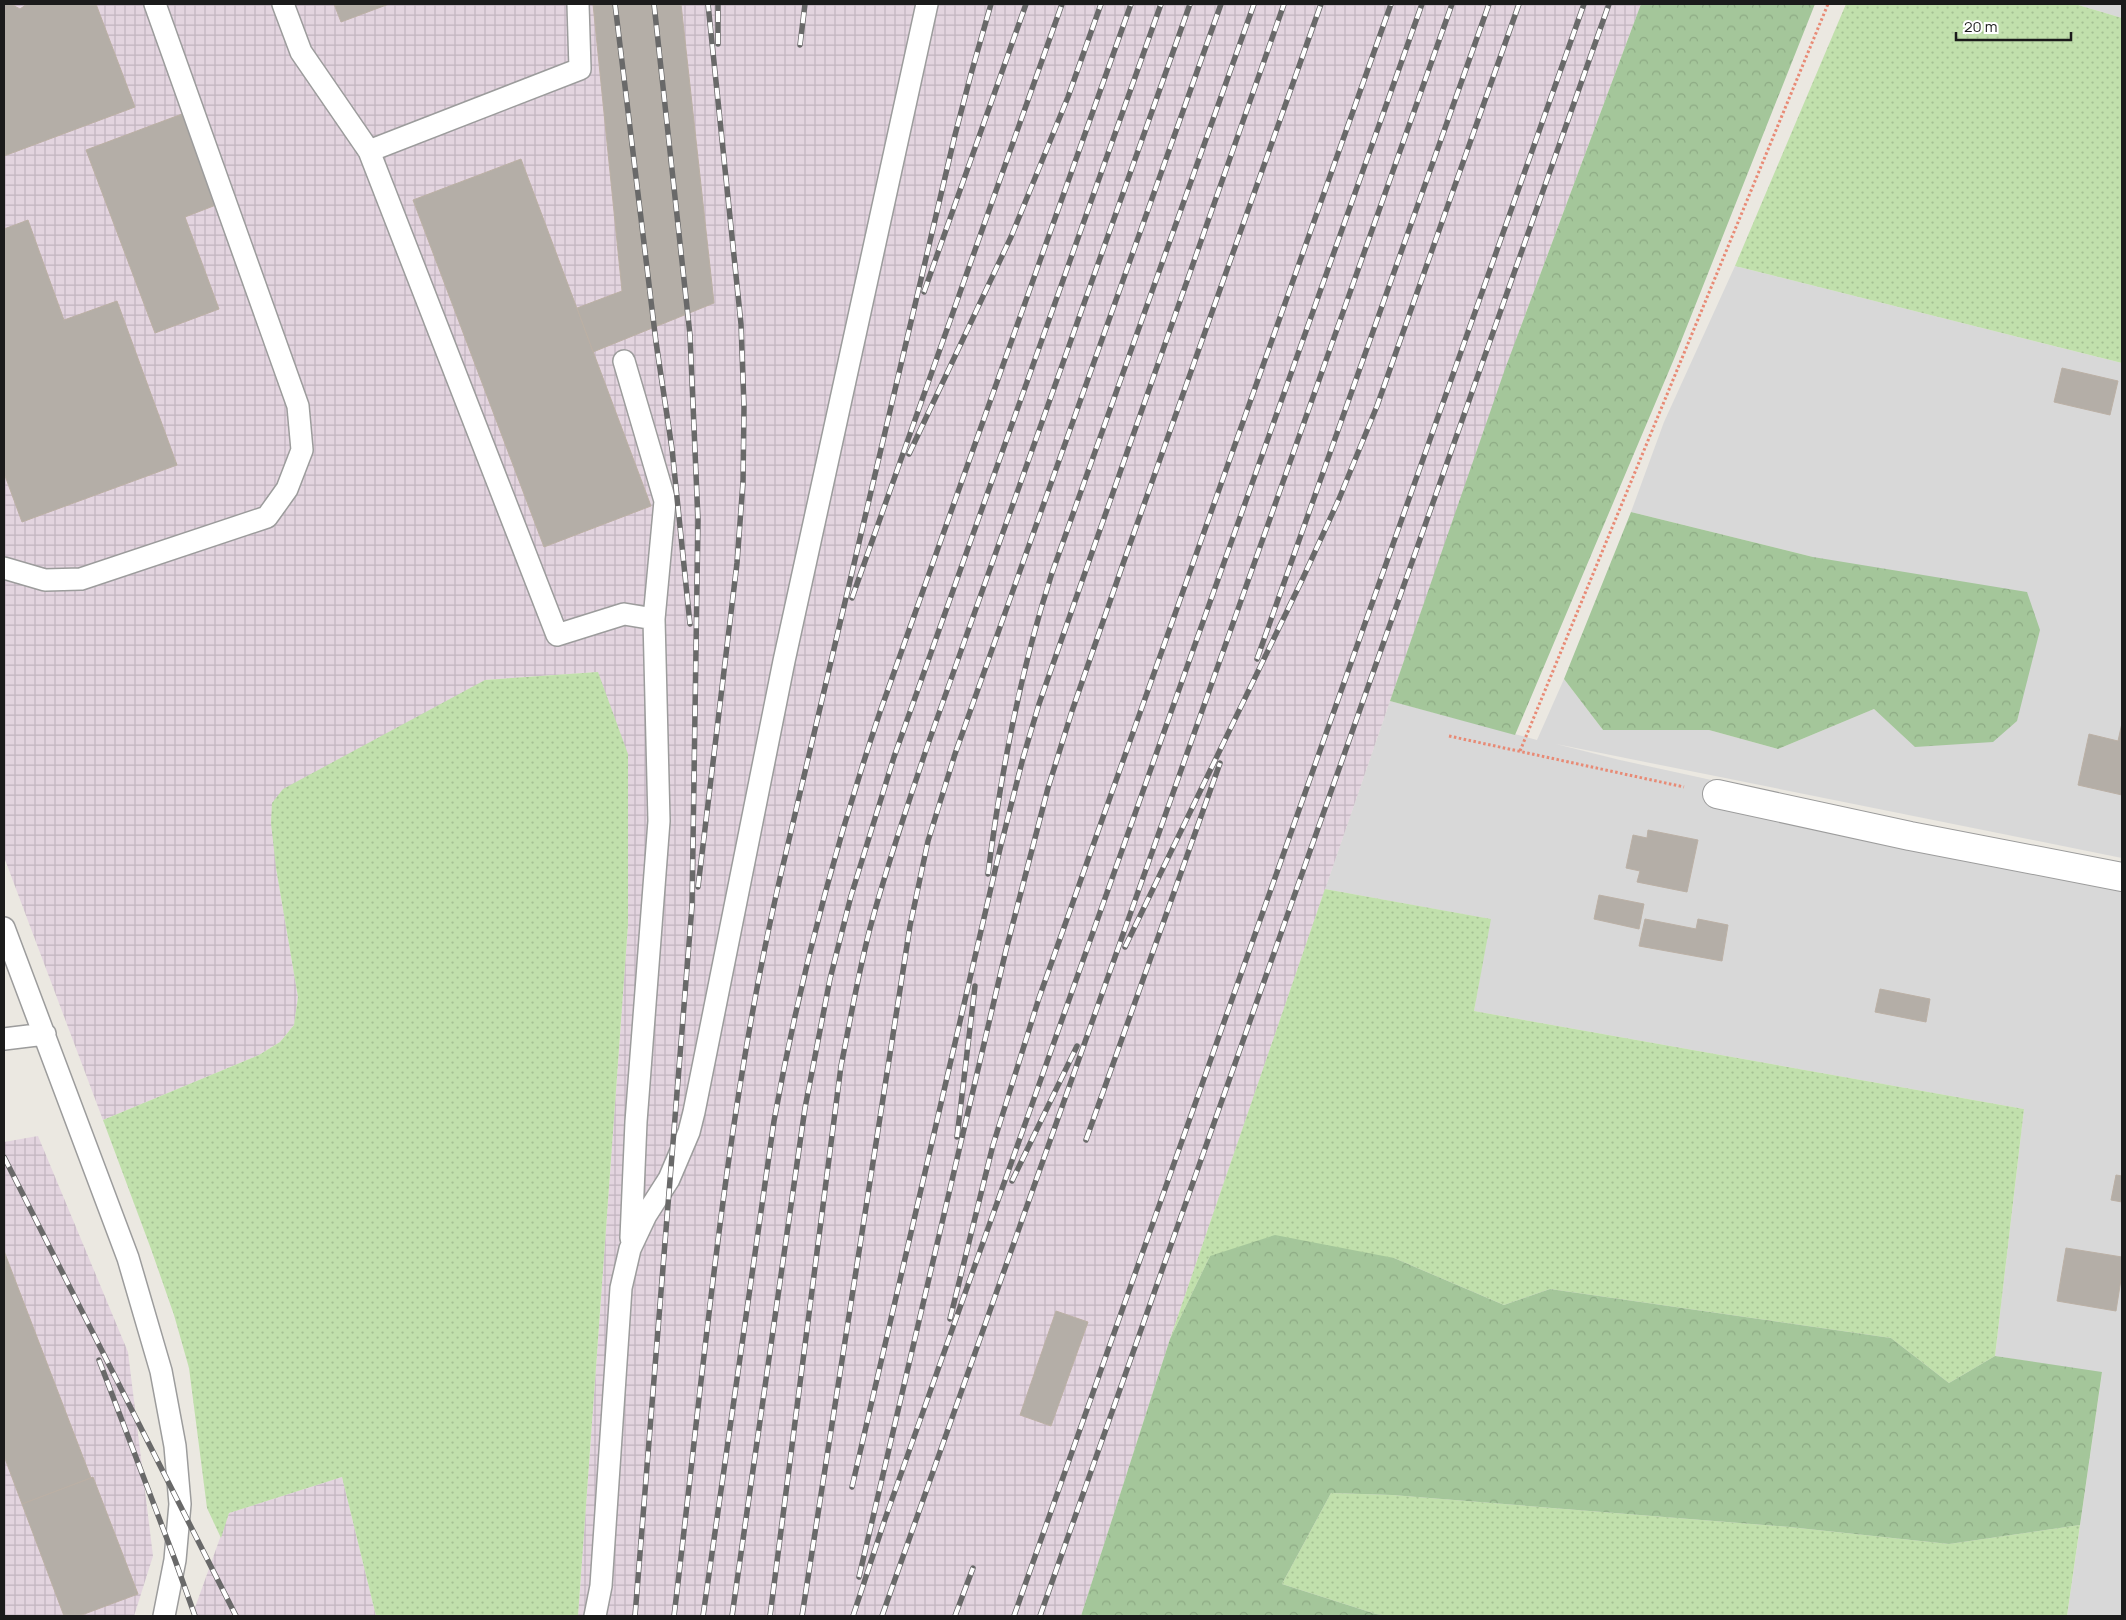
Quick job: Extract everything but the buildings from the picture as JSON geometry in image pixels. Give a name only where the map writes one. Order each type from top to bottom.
[{"type":"street","points":[[1717,794],[1910,836],[2122,877]]},
{"type":"lane","points":[[4,568],[45,580],[81,579],[267,517],[287,489],[302,450],[298,406],[155,4]]},
{"type":"lane","points":[[283,4],[301,52],[369,151],[557,635],[624,614],[654,619]]},
{"type":"lane","points":[[369,151],[580,69],[578,4]]},
{"type":"lane","points":[[630,1249],[646,1215],[669,1179],[689,1132],[694,1112],[786,652],[926,4]]},
{"type":"lane","points":[[595,1616],[601,1586],[621,1288],[630,1249],[636,1122],[659,821],[654,619],[665,501],[624,361]]},
{"type":"lane","points":[[4,928],[128,1258],[161,1371],[175,1446],[180,1504],[175,1560],[164,1616]]},
{"type":"lane","points":[[4,1039],[45,1034]]},
{"type":"path","points":[[1520,751],[1828,4]]},
{"type":"path","points":[[1449,736],[1717,794]]},
{"type":"shaded area","points":[[4,4],[1641,4],[1524,318],[1390,701],[1170,1339],[1081,1616],[578,1616],[628,924],[598,672],[485,680],[276,868],[298,997],[294,1025],[280,1042],[259,1055],[103,1120],[4,857]]},
{"type":"shaded area","points":[[2075,4],[2122,4],[2122,18]]},
{"type":"shaded area","points":[[1735,266],[2122,363],[2122,858],[1556,744],[1620,760],[2122,870],[2122,1616],[2067,1616],[2102,1373],[1995,1356],[2024,1109],[1474,1011],[1490,919],[1325,889],[1390,701],[1537,740],[1564,679],[1603,730],[1709,730],[1778,749],[1874,709],[1916,747],[1813,557],[1631,512],[1664,422]]},
{"type":"shaded area","points":[[38,1136],[128,1352],[153,1556],[134,1616],[4,1616],[4,1142]]},
{"type":"shaded area","points":[[342,1477],[376,1616],[192,1616],[229,1513]]},
{"type":"green space","points":[[1641,4],[1815,4],[1674,359],[1515,735],[1390,701],[1505,369]]},
{"type":"green space","points":[[1846,4],[2075,4],[2122,18],[2122,363],[1735,266]]},
{"type":"green space","points":[[1631,512],[1813,557],[2027,592],[2040,630],[2017,721],[1993,742],[1915,747],[1874,709],[1778,749],[1709,730],[1603,730],[1564,679]]},
{"type":"green space","points":[[598,672],[628,754],[628,924],[578,1616],[376,1616],[342,1477],[229,1513],[221,1538],[207,1508],[189,1368],[174,1315],[103,1120],[259,1055],[280,1042],[294,1025],[298,997],[276,868],[271,823],[272,803],[283,789],[485,680]]},
{"type":"green space","points":[[1325,889],[1491,919],[1474,1011],[2024,1109],[1995,1356],[1949,1383],[1891,1338],[1550,1289],[1504,1305],[1394,1258],[1210,1256],[1170,1339]]},
{"type":"green space","points":[[1275,1235],[1394,1258],[1504,1305],[1550,1289],[1891,1338],[1949,1383],[1995,1356],[2102,1372],[2080,1525],[1949,1544],[1789,1527],[1392,1495],[1331,1493],[1282,1584],[1376,1614],[1389,1616],[1081,1616],[1170,1339],[1210,1256]]},
{"type":"green space","points":[[1331,1493],[1392,1495],[1789,1527],[1949,1544],[2080,1525],[2067,1616],[1389,1616],[1376,1614],[1282,1584]]},
{"type":"railway","points":[[615,4],[656,342],[672,449],[690,624]]},
{"type":"railway","points":[[635,1616],[692,906],[698,520],[690,335],[654,4]]},
{"type":"railway","points":[[698,887],[737,563],[743,482],[744,407],[741,324],[708,4]]},
{"type":"railway","points":[[718,4],[718,44]]},
{"type":"railway","points":[[800,45],[805,4]]},
{"type":"railway","points":[[674,1616],[717,1246],[744,1061],[761,969],[780,878],[955,135],[991,4]]},
{"type":"railway","points":[[924,292],[1026,4]]},
{"type":"railway","points":[[852,598],[1062,4]]},
{"type":"railway","points":[[909,454],[1011,237],[1068,97],[1101,4]]},
{"type":"railway","points":[[703,1616],[774,1121],[795,1017],[833,864],[880,712],[1131,4]]},
{"type":"railway","points":[[732,1616],[805,1108],[830,979],[851,896],[894,757],[1161,4]]},
{"type":"railway","points":[[770,1616],[841,1066],[867,939],[891,855],[927,747],[1190,4]]},
{"type":"railway","points":[[802,1616],[910,926],[928,841],[955,754],[1221,4]]},
{"type":"railway","points":[[988,874],[999,797],[1013,722],[1030,647],[1052,573],[1254,4]]},
{"type":"railway","points":[[852,1487],[1000,849],[1023,758],[1039,704],[1284,4]]},
{"type":"railway","points":[[859,1577],[1006,950],[1048,788],[1072,711],[1124,561],[1321,4]]},
{"type":"railway","points":[[950,1319],[993,1145],[1039,998],[1391,4]]},
{"type":"railway","points":[[853,1616],[885,1519],[1422,4]]},
{"type":"railway","points":[[882,1616],[1452,4]]},
{"type":"railway","points":[[1257,659],[1489,4]]},
{"type":"railway","points":[[1125,947],[1303,578],[1339,499],[1377,406],[1519,4]]},
{"type":"railway","points":[[1014,1616],[1584,4]]},
{"type":"railway","points":[[1040,1616],[1609,4]]},
{"type":"railway","points":[[1086,1140],[1220,763]]},
{"type":"railway","points":[[957,1137],[975,986]]},
{"type":"railway","points":[[1012,1181],[1077,1046]]},
{"type":"railway","points":[[4,1157],[236,1616]]},
{"type":"railway","points":[[99,1360],[195,1616]]},
{"type":"railway","points":[[955,1616],[973,1568]]}]
